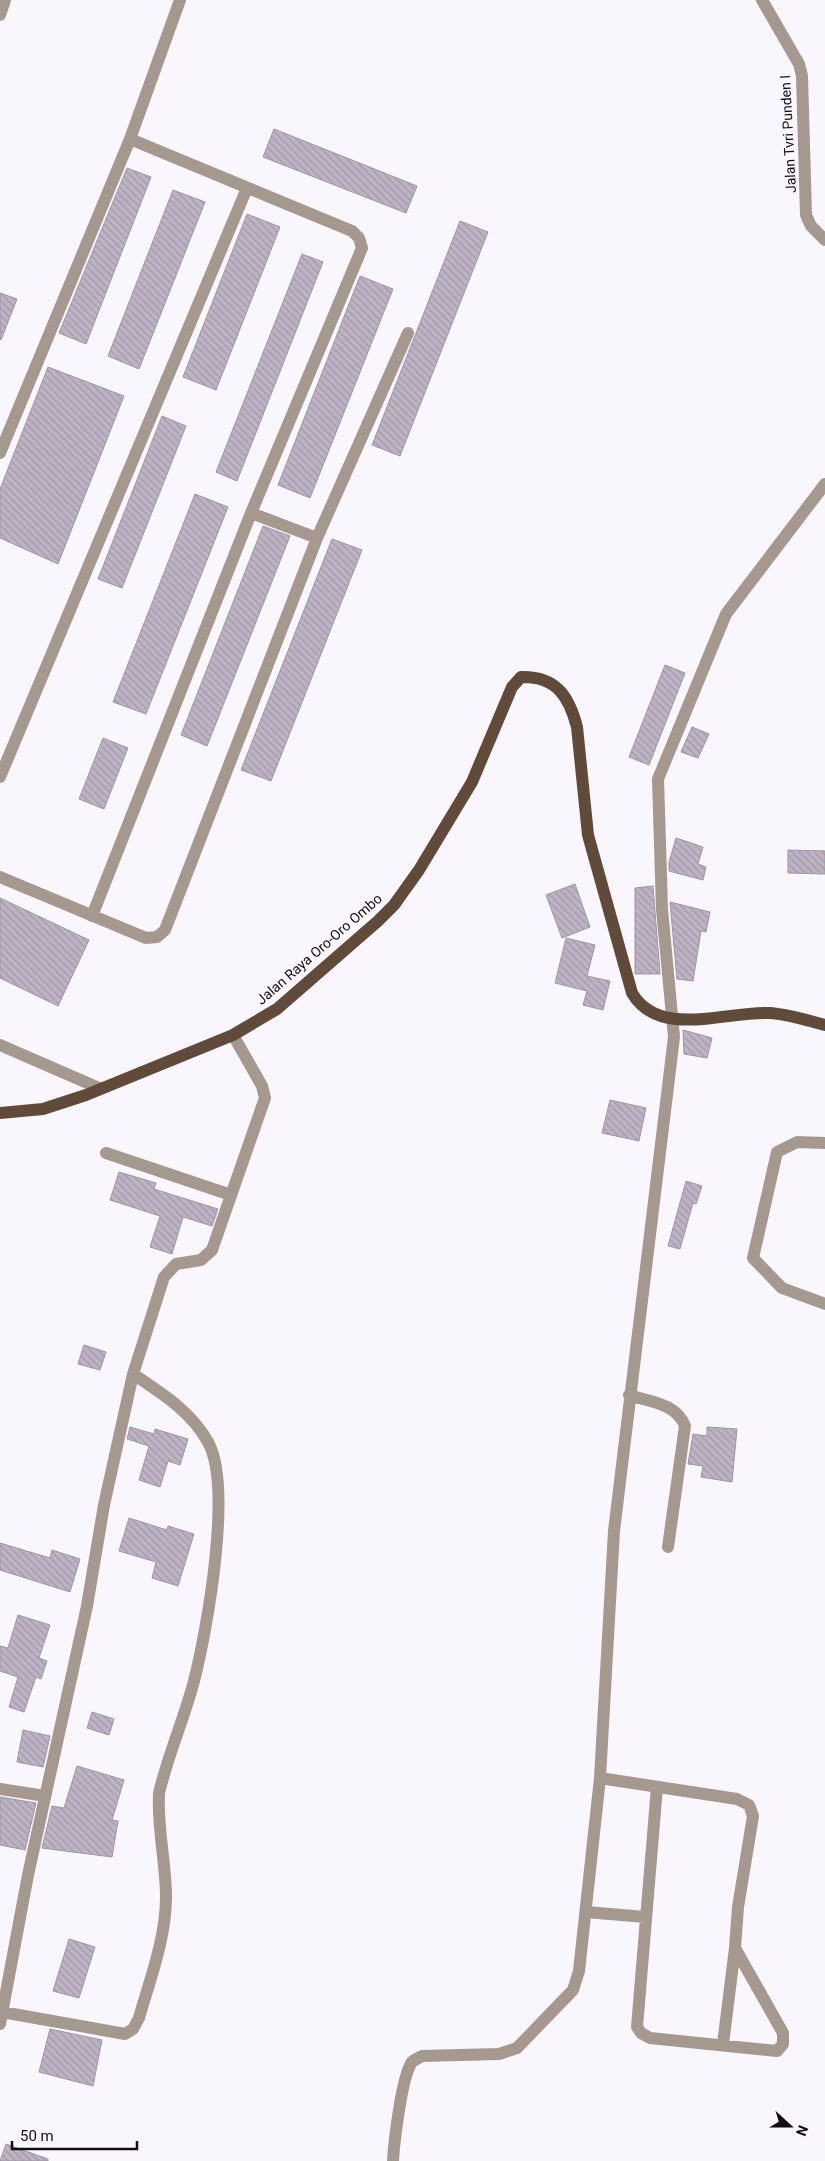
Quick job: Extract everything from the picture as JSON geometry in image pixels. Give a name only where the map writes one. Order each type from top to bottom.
[{"type":"main road","name":"Jalan Raya Oro-Oro Ombo","points":[[0,1112],[44,1109],[86,1095],[99,1088],[233,1035],[278,1009],[394,905],[419,870],[472,782],[512,687],[521,677],[535,678],[550,684],[563,693],[573,710],[577,727],[588,835],[632,993],[646,1010],[673,1020],[766,1013],[796,1017],[825,1026]]},
{"type":"street","points":[[0,15],[5,0]]},
{"type":"street","points":[[0,454],[130,139],[180,0]]},
{"type":"street","name":"Jalan Tvri Punden I","points":[[762,0],[799,64],[802,76],[806,215],[811,226],[825,240]]},
{"type":"street","points":[[92,916],[251,513],[362,248],[359,238],[352,231],[130,139]]},
{"type":"street","points":[[0,777],[247,188]]},
{"type":"street","points":[[0,877],[146,938],[157,937],[165,930],[317,538],[408,332]]},
{"type":"street","points":[[392,2161],[400,2110],[408,2072],[413,2061],[428,2055],[499,2054],[517,2048],[573,1990],[579,1971],[600,1778],[614,1531],[629,1395],[674,1037],[662,909],[657,791],[660,772],[726,614],[825,484]]},
{"type":"street","points":[[251,513],[317,538]]},
{"type":"street","points":[[133,1374],[181,1408],[199,1428],[209,1444],[218,1482],[219,1524],[198,1660],[160,1793],[158,1808],[166,1896],[165,1918],[139,2018],[133,2029],[125,2034],[1,2018],[28,1874],[87,1606],[104,1505],[133,1374],[164,1277],[176,1264],[201,1260],[212,1250],[265,1098],[262,1086],[233,1035]]},
{"type":"street","points":[[0,1045],[99,1088]]},
{"type":"street","points":[[825,1143],[797,1142],[777,1152],[753,1258],[782,1288],[825,1304]]},
{"type":"street","points":[[106,1153],[231,1195]]},
{"type":"street","points":[[629,1395],[672,1408],[681,1416],[685,1426],[668,1547]]},
{"type":"street","points":[[600,1778],[737,1799],[749,1804],[752,1810],[753,1816],[738,1907],[723,2044]]},
{"type":"street","points":[[657,1787],[637,2027],[641,2033],[650,2038],[723,2044],[774,2052],[780,2050],[784,2039],[783,2033],[735,1948]]},
{"type":"street","points":[[0,1789],[45,1796]]},
{"type":"street","points":[[586,1912],[645,1917]]},
{"type":"building","points":[[274,129],[417,186],[406,213],[263,157]]},
{"type":"building","points":[[127,168],[151,177],[86,344],[59,333]]},
{"type":"building","points":[[173,190],[205,202],[139,369],[108,356]]},
{"type":"building","points":[[247,214],[280,227],[216,390],[183,377]]},
{"type":"building","points":[[460,221],[488,232],[400,456],[372,445]]},
{"type":"building","points":[[302,254],[323,262],[237,481],[216,472]]},
{"type":"building","points":[[360,276],[393,289],[310,498],[278,485]]},
{"type":"building","points":[[0,293],[17,299],[1,340],[0,339]]},
{"type":"building","points":[[48,367],[124,396],[58,564],[0,538],[0,489]]},
{"type":"building","points":[[162,416],[186,426],[122,588],[98,579]]},
{"type":"building","points":[[195,494],[228,507],[146,714],[113,702]]},
{"type":"building","points":[[263,526],[290,536],[207,746],[181,735]]},
{"type":"building","points":[[332,539],[362,550],[271,781],[241,770]]},
{"type":"building","points":[[665,665],[685,673],[649,765],[629,757]]},
{"type":"building","points":[[692,727],[709,734],[698,758],[681,752]]},
{"type":"building","points":[[103,738],[128,748],[104,809],[79,799]]},
{"type":"building","points":[[676,838],[703,847],[698,864],[706,867],[703,880],[669,871],[669,862]]},
{"type":"building","points":[[788,850],[825,851],[825,874],[788,873]]},
{"type":"building","points":[[575,884],[590,927],[562,938],[546,895]]},
{"type":"building","points":[[653,886],[660,974],[635,974],[635,888]]},
{"type":"building","points":[[0,898],[89,940],[58,1006],[0,978]]},
{"type":"building","points":[[670,902],[710,912],[706,932],[701,931],[693,981],[677,979]]},
{"type":"building","points":[[566,938],[595,945],[587,976],[610,981],[603,1010],[583,1005],[587,991],[555,983]]},
{"type":"building","points":[[683,1030],[712,1038],[707,1058],[684,1054]]},
{"type":"building","points":[[610,1100],[646,1108],[639,1141],[602,1133]]},
{"type":"building","points":[[119,1172],[156,1183],[154,1189],[218,1209],[212,1226],[183,1217],[172,1254],[150,1247],[160,1216],[110,1200]]},
{"type":"building","points":[[686,1181],[702,1186],[696,1204],[693,1203],[680,1249],[668,1246]]},
{"type":"building","points":[[84,1345],[106,1352],[100,1370],[78,1364]]},
{"type":"building","points":[[130,1427],[154,1434],[155,1429],[188,1439],[180,1465],[168,1461],[160,1487],[139,1480],[149,1446],[127,1439]]},
{"type":"building","points":[[707,1427],[737,1429],[732,1482],[701,1477],[703,1466],[688,1464],[693,1434],[707,1436]]},
{"type":"building","points":[[129,1518],[167,1530],[168,1526],[194,1534],[178,1586],[152,1578],[156,1562],[119,1551]]},
{"type":"building","points":[[0,1543],[50,1558],[52,1550],[80,1559],[70,1592],[0,1570]]},
{"type":"building","points":[[18,1615],[50,1625],[39,1658],[47,1661],[41,1679],[36,1677],[24,1712],[9,1707],[18,1677],[0,1671],[0,1646],[8,1648]]},
{"type":"building","points":[[92,1712],[114,1719],[109,1735],[87,1728]]},
{"type":"building","points":[[23,1730],[50,1736],[43,1767],[17,1762]]},
{"type":"building","points":[[77,1766],[124,1780],[112,1820],[118,1821],[112,1857],[42,1848],[52,1806],[64,1808]]},
{"type":"building","points":[[0,1797],[36,1803],[25,1850],[0,1845]]},
{"type":"building","points":[[69,1939],[95,1947],[79,1998],[53,1991]]},
{"type":"building","points":[[50,2029],[102,2040],[93,2086],[39,2072]]},
{"type":"building","points":[[6,2144],[48,2159],[48,2161],[0,2161]]}]
